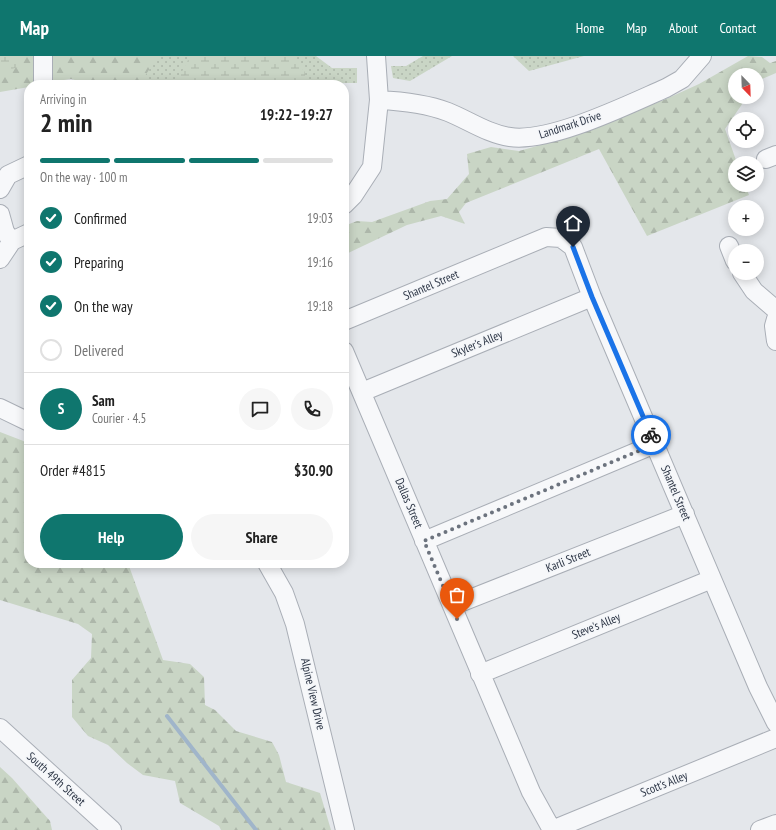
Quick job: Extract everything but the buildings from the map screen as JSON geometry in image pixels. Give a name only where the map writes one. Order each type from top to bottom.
[{"type":"street","points":[[349,200],[372,167],[379,100],[376,56]]},
{"type":"street","name":"Landmark Drive","points":[[379,100],[396,101],[447,112],[486,129],[510,137],[532,137],[554,132],[666,88],[682,79],[702,56]]},
{"type":"street","points":[[42,80],[43,58]]},
{"type":"street","points":[[0,189],[8,175],[24,167]]},
{"type":"street","points":[[0,214],[5,232],[12,241]]},
{"type":"street","points":[[0,259],[12,241],[24,235]]},
{"type":"street","name":"Shantel Street","points":[[349,319],[546,237],[560,238],[573,247],[592,297],[758,687],[776,723]]},
{"type":"street","points":[[747,280],[754,291],[776,310]]},
{"type":"street","name":"Skyler's Alley","points":[[362,392],[592,297]]},
{"type":"street","points":[[776,319],[774,326],[776,341]]},
{"type":"street","name":"Dallas Street","points":[[349,362],[531,792],[552,830]]},
{"type":"street","points":[[0,408],[24,420]]},
{"type":"street","points":[[424,541],[655,444]]},
{"type":"street","name":"Karli Street","points":[[452,606],[685,514]]},
{"type":"street","name":"Alpine View Drive","points":[[270,568],[284,593],[295,624],[345,830]]},
{"type":"street","name":"Steve's Alley","points":[[480,674],[712,579]]},
{"type":"street","name":"South 49th Street","points":[[0,728],[112,830]]},
{"type":"street","name":"Scott's Alley","points":[[552,830],[776,738]]},
{"type":"street","points":[[760,830],[776,824]]},
{"type":"green space","points":[[0,56],[158,56],[142,80],[24,80],[24,88],[0,92]]},
{"type":"green space","points":[[0,56],[19,56],[18,67],[12,69],[0,66]]},
{"type":"green space","points":[[52,56],[316,56],[332,68],[357,68],[357,83],[349,83],[349,80],[104,80]]},
{"type":"green space","points":[[190,56],[292,56],[305,72],[305,77],[303,80],[178,80]]},
{"type":"green space","points":[[423,56],[452,56],[410,81],[393,78],[391,66],[406,66]]},
{"type":"green space","points":[[513,56],[584,56],[529,71]]},
{"type":"green space","points":[[748,56],[762,57],[770,63],[776,61],[776,73],[764,78],[764,68],[728,68],[728,104],[742,104],[737,112],[728,112],[728,125],[725,129],[728,138],[728,148],[732,148],[735,156],[728,156],[728,192],[748,192],[749,195],[737,200],[728,200],[728,203],[647,236],[599,149],[466,203],[459,212],[465,224],[441,216],[407,225],[349,253],[349,224],[357,221],[372,222],[430,201],[447,199],[469,174],[467,154],[491,147],[519,151],[566,138],[666,99],[699,84]]},
{"type":"green space","points":[[0,432],[24,441],[24,568],[130,568],[163,660],[190,664],[204,677],[205,705],[215,710],[236,731],[272,742],[279,755],[286,782],[320,793],[331,830],[221,830],[219,826],[180,803],[175,781],[143,775],[127,763],[108,745],[88,736],[72,717],[72,680],[91,658],[92,634],[78,624],[0,600]]},
{"type":"green space","points":[[0,767],[12,778],[50,821],[52,830],[0,830]]},
{"type":"waterway","points":[[167,716],[256,830]]},
{"type":"way so far","points":[[457,619],[424,541],[655,444],[651,435]]},
{"type":"route","points":[[573,247],[592,297],[651,435]]}]
